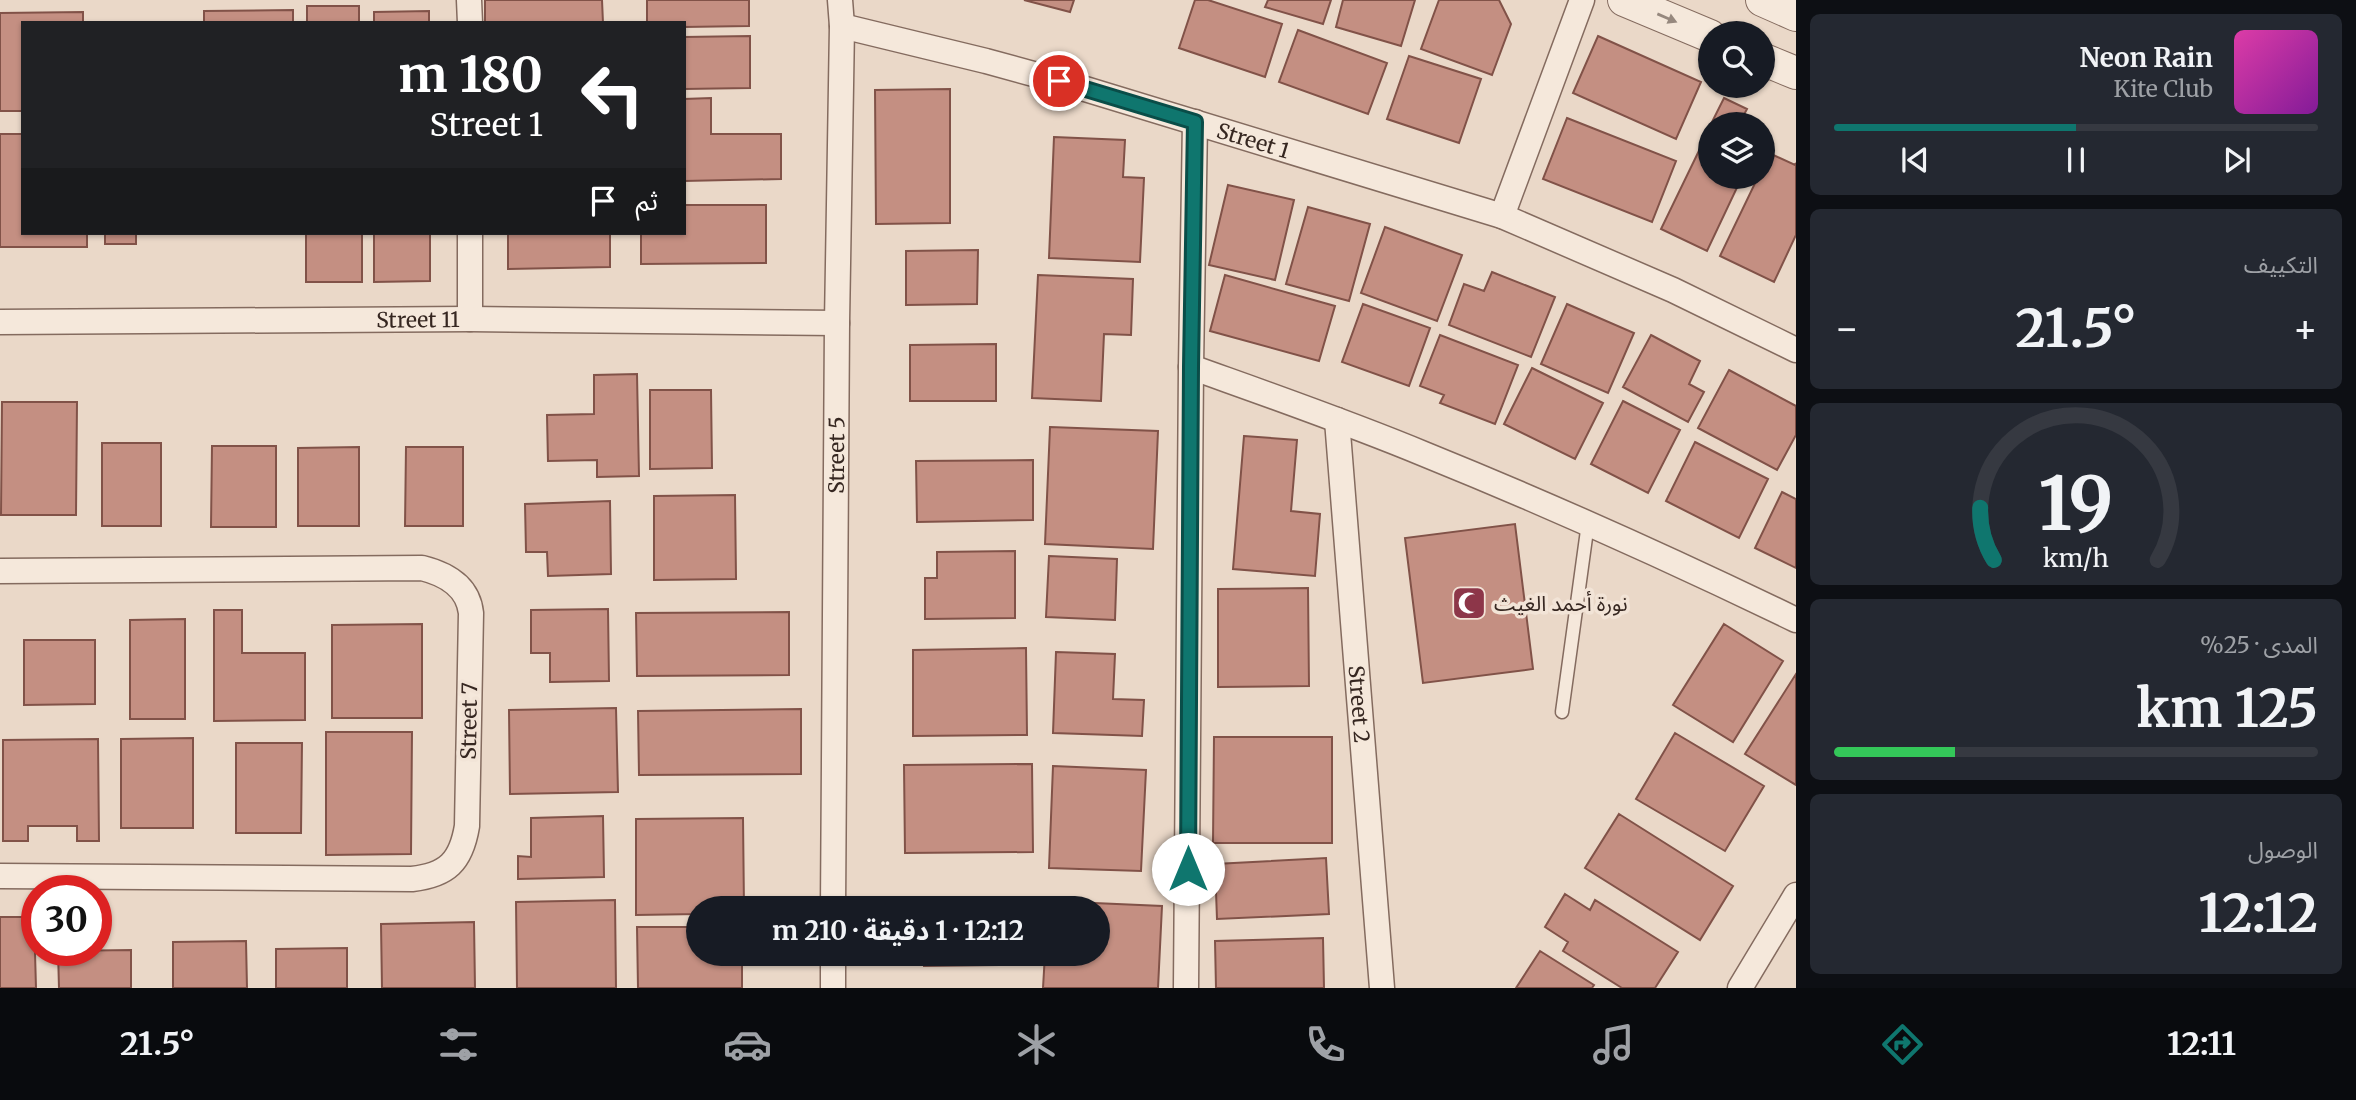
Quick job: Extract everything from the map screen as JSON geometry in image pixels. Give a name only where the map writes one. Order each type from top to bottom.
[{"type":"street","points":[[469,0],[470,21]]},
{"type":"street","name":"Street 5","points":[[833,896],[842,26],[840,0]]},
{"type":"street","points":[[1502,216],[1582,0]]},
{"type":"street","points":[[1624,0],[1698,31]]},
{"type":"street","points":[[1762,0],[1796,15]]},
{"type":"street","name":"Street 1","points":[[842,26],[986,61],[1502,216],[1673,290],[1796,350]]},
{"type":"street","points":[[1775,64],[1796,73]]},
{"type":"street","points":[[1186,988],[1195,122]]},
{"type":"street","points":[[470,235],[470,319]]},
{"type":"street","name":"Street 11","points":[[0,322],[470,319],[837,323]]},
{"type":"street","points":[[1191,367],[1421,452],[1588,523],[1796,620]]},
{"type":"street","name":"Street 2","points":[[1336,420],[1382,988]]},
{"type":"street","name":"Street 7","points":[[0,571],[422,568],[437,572],[456,583],[468,599],[471,613],[467,826],[462,849],[443,871],[412,879],[0,876]]},
{"type":"street","points":[[1740,988],[1796,895]]},
{"type":"street","points":[[832,988],[833,966]]},
{"type":"lane","points":[[1562,712],[1588,523]]},
{"type":"building","points":[[485,0],[602,0],[603,21],[485,21]]},
{"type":"building","points":[[647,0],[749,0],[749,26],[686,27],[686,21],[647,21]]},
{"type":"building","points":[[1024,0],[1074,0],[1070,12]]},
{"type":"building","points":[[1195,0],[1208,0],[1282,24],[1265,77],[1179,48]]},
{"type":"building","points":[[1268,0],[1331,0],[1323,24],[1265,7]]},
{"type":"building","points":[[1343,0],[1415,0],[1401,46],[1336,27]]},
{"type":"building","points":[[1439,0],[1499,0],[1511,24],[1492,75],[1421,49]]},
{"type":"building","points":[[307,6],[359,6],[359,21],[307,21]]},
{"type":"building","points":[[293,10],[293,21],[204,21],[204,11]]},
{"type":"building","points":[[429,11],[429,21],[374,21],[374,12]]},
{"type":"building","points":[[83,12],[83,21],[21,21],[21,111],[0,111],[0,13]]},
{"type":"building","points":[[1298,30],[1387,63],[1368,114],[1279,82]]},
{"type":"building","points":[[750,36],[750,88],[686,89],[686,37]]},
{"type":"building","points":[[1598,36],[1698,81],[1698,89],[1676,139],[1573,93]]},
{"type":"building","points":[[1409,56],[1481,79],[1459,143],[1387,119]]},
{"type":"building","points":[[950,89],[950,223],[876,224],[875,90]]},
{"type":"building","points":[[711,98],[711,134],[781,134],[781,179],[686,181],[686,99]]},
{"type":"building","points":[[1724,98],[1747,109],[1745,112],[1717,112]]},
{"type":"building","points":[[1567,118],[1676,161],[1652,222],[1543,179]]},
{"type":"building","points":[[0,134],[21,134],[21,235],[87,235],[87,247],[0,247]]},
{"type":"building","points":[[1054,137],[1125,140],[1123,177],[1144,178],[1140,262],[1049,258]]},
{"type":"building","points":[[1698,153],[1698,189],[1736,189],[1707,251],[1661,229]]},
{"type":"building","points":[[1775,156],[1795,165],[1796,163],[1796,235],[1774,282],[1720,256],[1752,189],[1775,189]]},
{"type":"building","points":[[1228,185],[1294,200],[1275,280],[1209,265]]},
{"type":"building","points":[[686,205],[766,205],[766,263],[641,264],[641,235],[686,235]]},
{"type":"building","points":[[1308,207],[1370,224],[1349,301],[1286,284]]},
{"type":"building","points":[[1385,227],[1462,255],[1437,321],[1361,293]]},
{"type":"building","points":[[105,235],[136,235],[136,244],[105,244]]},
{"type":"building","points":[[306,235],[362,235],[362,282],[306,282]]},
{"type":"building","points":[[374,235],[430,235],[430,281],[374,282]]},
{"type":"building","points":[[508,235],[610,235],[610,267],[508,269]]},
{"type":"building","points":[[978,250],[977,304],[906,305],[906,251]]},
{"type":"building","points":[[1492,272],[1555,297],[1531,357],[1449,325],[1464,284],[1484,291]]},
{"type":"building","points":[[1038,275],[1133,279],[1131,335],[1104,334],[1101,401],[1032,398]]},
{"type":"building","points":[[1225,275],[1335,306],[1319,361],[1210,331]]},
{"type":"building","points":[[1363,304],[1430,328],[1409,386],[1342,362]]},
{"type":"building","points":[[1567,304],[1634,333],[1608,393],[1541,364]]},
{"type":"building","points":[[1440,335],[1518,365],[1495,424],[1440,403],[1444,395],[1420,386]]},
{"type":"building","points":[[1651,335],[1700,361],[1689,384],[1704,392],[1688,422],[1623,387]]},
{"type":"building","points":[[996,344],[996,401],[910,401],[910,345]]},
{"type":"building","points":[[1532,368],[1603,403],[1575,459],[1504,424]]},
{"type":"building","points":[[1729,370],[1796,406],[1796,435],[1777,470],[1698,428]]},
{"type":"building","points":[[637,374],[639,476],[597,477],[597,460],[548,461],[547,415],[594,414],[594,375]]},
{"type":"building","points":[[650,390],[711,390],[712,468],[650,469]]},
{"type":"building","points":[[1623,401],[1680,430],[1648,493],[1591,464]]},
{"type":"building","points":[[2,402],[77,402],[76,515],[1,515]]},
{"type":"building","points":[[1050,427],[1158,431],[1153,549],[1045,544]]},
{"type":"building","points":[[1244,436],[1297,440],[1291,511],[1320,514],[1315,576],[1233,569]]},
{"type":"building","points":[[1695,442],[1768,479],[1739,538],[1666,501]]},
{"type":"building","points":[[102,443],[161,443],[161,526],[102,526]]},
{"type":"building","points":[[212,446],[276,446],[276,527],[211,527]]},
{"type":"building","points":[[359,447],[359,526],[298,526],[298,448]]},
{"type":"building","points":[[406,447],[463,447],[463,526],[405,526]]},
{"type":"building","points":[[1033,460],[1033,520],[917,522],[916,461]]},
{"type":"building","points":[[1782,492],[1796,499],[1796,568],[1755,548]]},
{"type":"building","points":[[735,495],[736,579],[654,580],[654,496]]},
{"type":"building","points":[[610,501],[611,574],[548,576],[547,552],[526,552],[525,504]]},
{"type":"building","name":"نورة أحمد الغيث","points":[[1515,524],[1533,669],[1423,683],[1405,538]]},
{"type":"building","points":[[1015,551],[1015,618],[925,619],[925,578],[937,578],[937,552]]},
{"type":"building","points":[[1049,556],[1117,559],[1115,620],[1046,617]]},
{"type":"building","points":[[1308,588],[1309,686],[1218,687],[1218,589]]},
{"type":"building","points":[[608,609],[609,681],[550,682],[550,653],[531,653],[531,610]]},
{"type":"building","points":[[214,610],[242,610],[242,653],[305,653],[305,720],[214,721]]},
{"type":"building","points":[[789,612],[789,675],[637,676],[636,613]]},
{"type":"building","points":[[185,619],[185,719],[130,719],[130,620]]},
{"type":"building","points":[[422,624],[422,718],[332,718],[332,625]]},
{"type":"building","points":[[1724,624],[1783,661],[1733,742],[1673,705]]},
{"type":"building","points":[[24,640],[95,640],[95,704],[24,705]]},
{"type":"building","points":[[1026,648],[1027,735],[913,736],[913,650]]},
{"type":"building","points":[[1056,652],[1115,654],[1113,699],[1144,700],[1142,736],[1053,733]]},
{"type":"building","points":[[1796,674],[1796,785],[1745,754]]},
{"type":"building","points":[[616,708],[618,792],[510,794],[509,710]]},
{"type":"building","points":[[801,709],[801,774],[639,775],[638,711]]},
{"type":"building","points":[[326,732],[412,732],[411,854],[326,855]]},
{"type":"building","points":[[1675,733],[1764,786],[1725,851],[1636,799]]},
{"type":"building","points":[[1214,737],[1332,737],[1332,843],[1213,843]]},
{"type":"building","points":[[193,738],[193,828],[121,828],[121,739]]},
{"type":"building","points":[[98,739],[99,841],[77,841],[77,826],[28,826],[28,841],[3,841],[3,740]]},
{"type":"building","points":[[236,743],[302,743],[301,833],[236,833]]},
{"type":"building","points":[[1032,764],[1033,852],[905,853],[904,765]]},
{"type":"building","points":[[1053,766],[1146,770],[1141,871],[1049,868]]},
{"type":"building","points":[[1619,814],[1733,886],[1700,940],[1585,868]]},
{"type":"building","points":[[603,816],[604,877],[518,879],[518,856],[531,857],[531,818]]},
{"type":"building","points":[[743,818],[744,896],[686,896],[686,914],[636,915],[636,819]]},
{"type":"building","points":[[1326,858],[1329,914],[1217,919],[1215,864]]},
{"type":"building","points":[[1565,894],[1590,910],[1595,900],[1678,952],[1655,988],[1622,988],[1563,951],[1568,942],[1545,927]]},
{"type":"building","points":[[615,900],[616,988],[517,988],[516,902]]},
{"type":"building","points":[[1110,904],[1162,906],[1158,988],[1043,988],[1044,966],[1110,966]]},
{"type":"building","points":[[0,917],[21,917],[21,966],[35,966],[36,988],[0,988]]},
{"type":"building","points":[[474,922],[475,988],[382,988],[381,924]]},
{"type":"building","points":[[637,927],[686,927],[686,966],[742,966],[742,988],[638,988]]},
{"type":"building","points":[[1323,938],[1324,988],[1216,988],[1215,941]]},
{"type":"building","points":[[246,941],[247,988],[173,988],[173,942]]},
{"type":"building","points":[[347,948],[347,988],[276,988],[276,949]]},
{"type":"building","points":[[112,950],[131,950],[131,988],[59,988],[58,966],[112,966]]},
{"type":"building","points":[[1540,951],[1594,985],[1592,988],[1516,988]]},
{"type":"place","name":"نورة أحمد الغيث","points":[[1469,603]]},
{"type":"route","points":[[1059,81],[1195,122],[1188,869]]}]
